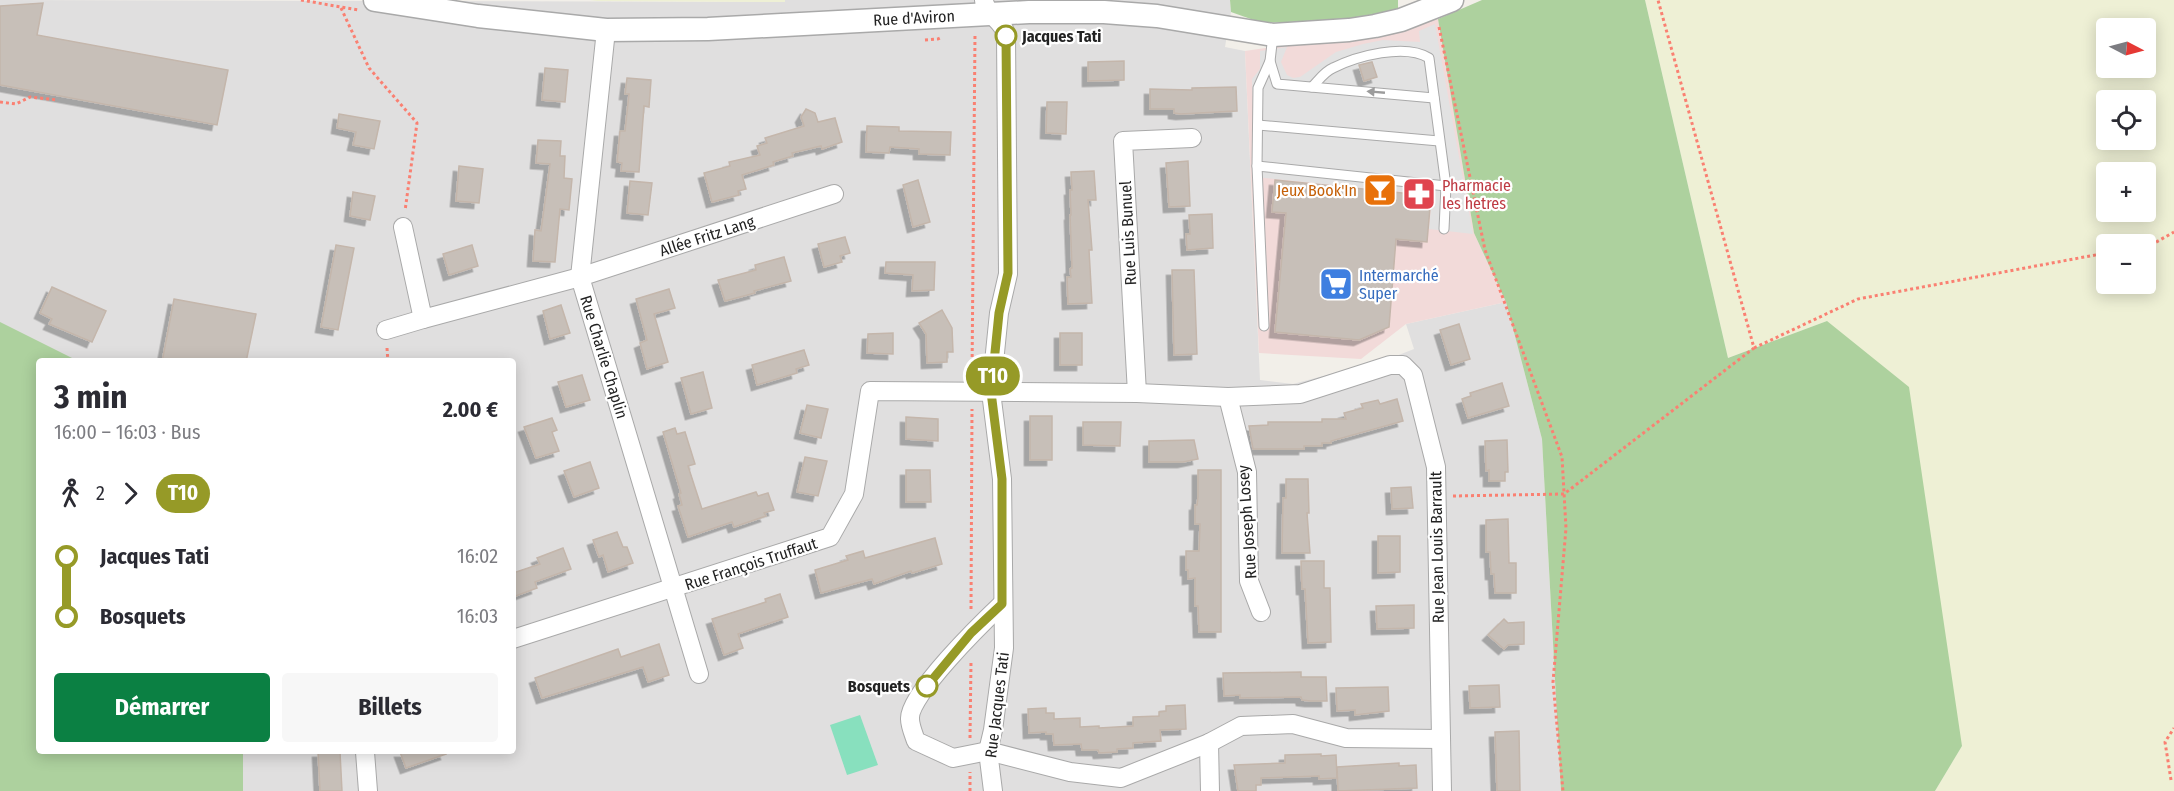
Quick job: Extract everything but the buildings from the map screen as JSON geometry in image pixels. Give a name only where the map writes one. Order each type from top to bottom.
[{"type":"street","name":"Rue d'Aviron","points":[[375,0],[478,16],[606,30],[708,29],[988,7],[1029,12],[1104,12],[1157,16],[1273,34],[1349,30],[1401,20],[1445,2]]},
{"type":"street","name":"Rue Jacques Tati","points":[[988,7],[1006,29],[1008,273],[999,313],[991,392],[1002,479],[1004,648],[988,751],[993,791]]},
{"type":"street","name":"Rue Charlie Chaplin","points":[[606,30],[580,277],[699,674]]},
{"type":"street","name":"Rue Luis Bunuel","points":[[1137,393],[1123,141],[1192,138]]},
{"type":"street","name":"Allée Fritz Lang","points":[[386,330],[580,277],[834,194]]},
{"type":"street","points":[[403,226],[423,319]]},
{"type":"street","name":"Rue Jean Louis Barrault","points":[[991,392],[1137,393],[1228,397],[1300,394],[1390,365],[1403,365],[1413,375],[1436,467],[1442,791]]},
{"type":"street","name":"Rue François Truffaut","points":[[516,638],[830,537],[854,494],[870,391],[991,392]]},
{"type":"street","name":"Rue Joseph Losey","points":[[1228,397],[1247,472],[1249,581],[1261,612]]},
{"type":"street","points":[[1002,604],[971,633],[915,701],[909,718],[916,741],[953,758],[988,751],[1070,772],[1121,778],[1209,743],[1241,726],[1293,724],[1346,738],[1441,739]]},
{"type":"street","points":[[1209,743],[1210,791]]},
{"type":"street","points":[[365,754],[368,791]]},
{"type":"lane","points":[[1264,326],[1257,166],[1258,88],[1270,62],[1273,34]]},
{"type":"lane","points":[[1312,87],[1330,68],[1381,52],[1421,53],[1429,58],[1446,186],[1444,229]]},
{"type":"lane","points":[[1270,62],[1277,84],[1434,98]]},
{"type":"lane","points":[[1258,125],[1439,141]]},
{"type":"lane","points":[[1257,166],[1446,186]]},
{"type":"path","points":[[1658,0],[1754,348]]},
{"type":"path","points":[[1445,2],[1485,250],[1562,457],[1566,528],[1553,682],[1563,791]]},
{"type":"path","points":[[341,8],[369,68],[417,123],[403,226]]},
{"type":"path","points":[[0,102],[16,104],[30,97],[58,100]]},
{"type":"path","points":[[2156,242],[2174,232]]},
{"type":"path","points":[[1436,496],[1564,494],[1754,348],[1858,299],[2096,255]]},
{"type":"path","points":[[2171,780],[2165,742],[2174,728]]},
{"type":"shaded area","points":[[0,0],[784,2],[785,0],[1230,0],[1231,12],[1225,47],[1245,51],[1260,380],[1293,384],[1391,358],[1414,349],[1406,324],[1506,302],[1542,439],[1561,791],[0,791]]},
{"type":"shaded area","points":[[1438,19],[1474,233],[1506,302],[1406,324],[1361,359],[1259,353],[1245,51],[1286,45],[1379,38]]},
{"type":"shaded area","points":[[1435,24],[1473,234],[1429,229],[1432,195],[1255,177],[1252,79],[1260,69],[1260,51],[1287,47],[1281,62],[1287,75],[1293,78],[1300,77],[1336,52],[1363,44],[1383,40],[1420,42],[1419,31]]},
{"type":"green space","points":[[590,0],[785,0],[785,2],[597,1]]},
{"type":"green space","points":[[1230,0],[1398,0],[1398,11],[1336,20],[1262,23],[1231,12]]},
{"type":"green space","points":[[1482,0],[1645,0],[1728,358],[1827,321],[1909,387],[1962,746],[1935,791],[1561,791],[1542,439],[1506,302],[1474,233],[1438,19]]},
{"type":"green space","points":[[1645,0],[2174,0],[2174,791],[1935,791],[1962,746],[1827,321],[1728,358]]},
{"type":"green space","points":[[0,322],[72,358],[36,358],[36,754],[243,754],[243,791],[0,791]]},
{"type":"green space","points":[[860,715],[878,765],[847,775],[830,725]]},
{"type":"bus line","name":"T10","points":[[927,686],[971,633],[1002,604],[1002,479],[991,392],[999,313],[1008,273],[1006,36]]},
{"type":"place","name":"Jacques Tati","points":[[1006,36]]},
{"type":"place","name":"Jeux Book'In","points":[[1380,190]]},
{"type":"place","name":"Pharmacie les hetres","points":[[1419,194]]},
{"type":"place","name":"Intermarché Super","points":[[1336,284]]},
{"type":"place","name":"Bosquets","points":[[927,686]]}]
